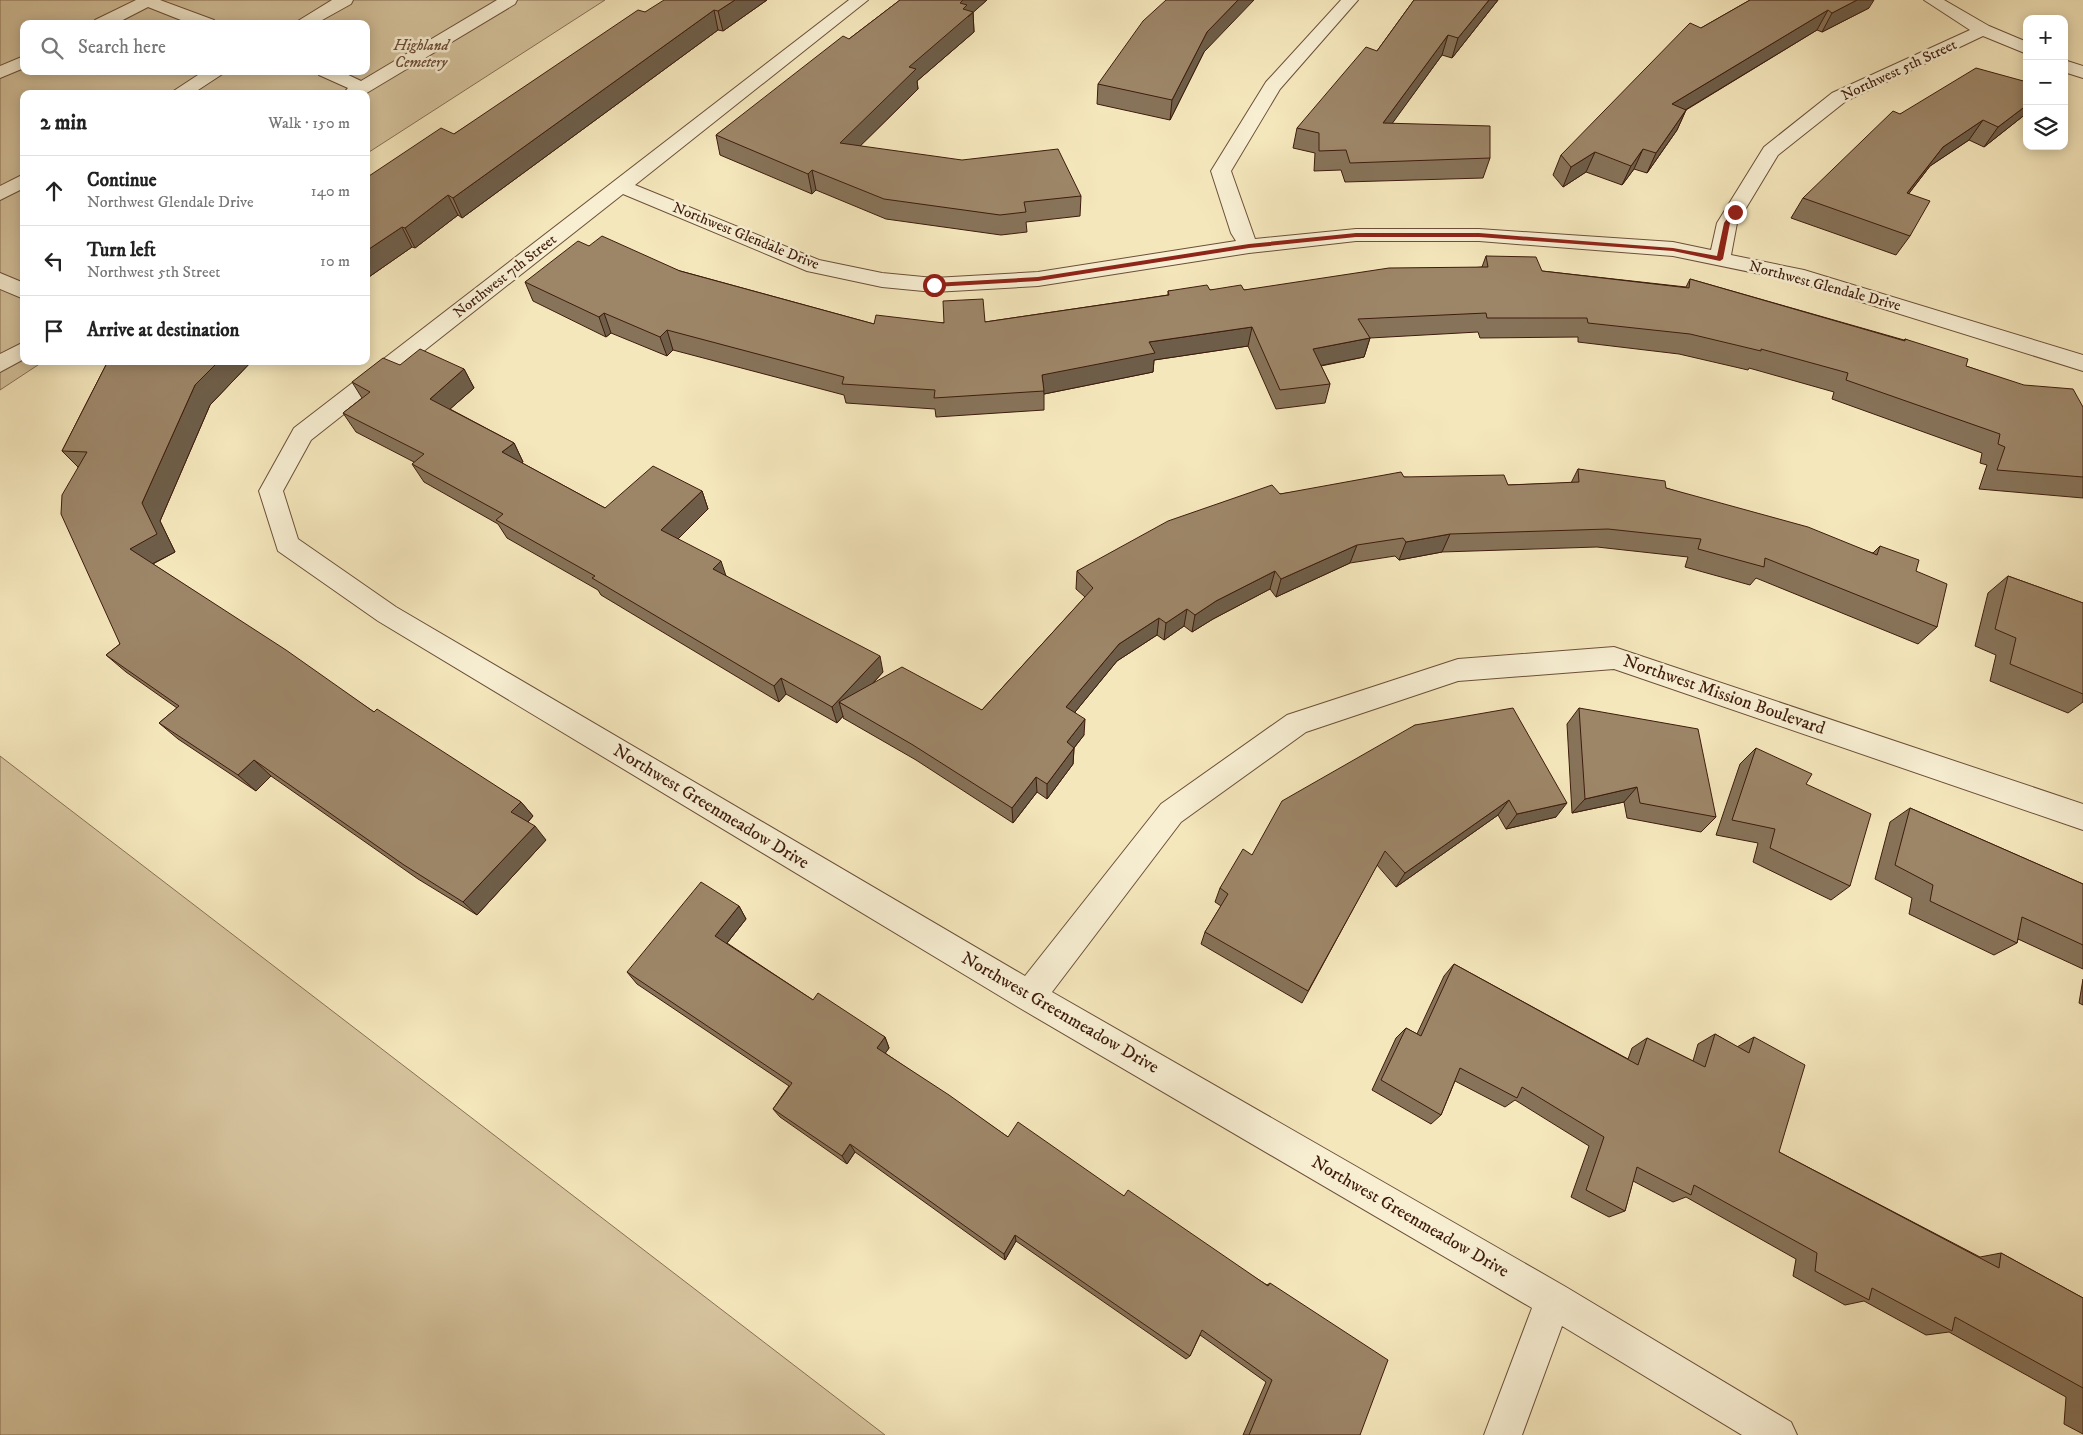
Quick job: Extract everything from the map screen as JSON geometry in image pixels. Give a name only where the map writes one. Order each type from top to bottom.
[{"type":"street","points":[[109,20],[147,0],[198,20]]},
{"type":"street","points":[[309,20],[345,0]]},
{"type":"street","points":[[359,90],[509,0]]},
{"type":"street","name":"Northwest 7th Street","points":[[346,585],[287,544],[271,492],[302,434],[860,0]]},
{"type":"street","points":[[1249,246],[1241,233],[1222,171],[1272,86],[1350,0]]},
{"type":"street","points":[[1932,0],[1983,30],[2023,47]]},
{"type":"street","name":"Northwest 5th Street","points":[[1720,259],[1727,223],[1771,151],[1839,97],[1983,30]]},
{"type":"street","points":[[0,73],[20,63]]},
{"type":"street","points":[[2068,67],[2083,73]]},
{"type":"street","points":[[185,90],[211,75]]},
{"type":"street","points":[[331,75],[355,90]]},
{"type":"street","points":[[0,194],[20,182]]},
{"type":"street","name":"Northwest Glendale Drive","points":[[621,186],[814,266],[882,280],[934,285],[1038,279],[1249,246],[1356,235],[1479,235],[1673,250],[1796,275],[2083,363]]},
{"type":"street","points":[[0,280],[20,290]]},
{"type":"street","points":[[0,364],[20,352]]},
{"type":"street","name":"Northwest Greenmeadow Drive","points":[[346,585],[395,619],[1029,996],[1553,1300],[1778,1435]]},
{"type":"street","name":"Northwest Mission Boulevard","points":[[1029,996],[1171,813],[1297,723],[1458,670],[1614,658],[2083,816]]},
{"type":"street","points":[[1503,1435],[1553,1300]]},
{"type":"green space","name":"Highland Cemetery","points":[[0,0],[605,0],[370,151],[370,90],[20,90],[20,365],[38,365],[0,390]]},
{"type":"green space","points":[[0,756],[885,1435],[0,1435]]},
{"type":"building","points":[[664,0],[735,0],[718,11],[714,10],[453,198],[448,195],[405,228],[402,227],[370,248],[370,175],[441,128],[454,134],[638,10],[645,12]]},
{"type":"building","points":[[900,0],[963,0],[960,3],[967,5],[963,9],[973,12],[909,67],[916,69],[840,143],[962,160],[1058,149],[1081,196],[1024,202],[1026,212],[1000,215],[884,199],[812,170],[808,174],[716,135],[843,36],[849,39]]},
{"type":"building","points":[[1166,0],[1238,0],[1207,32],[1172,100],[1098,84],[1143,21]]},
{"type":"building","points":[[1414,0],[1489,0],[1458,38],[1448,35],[1383,123],[1490,126],[1490,158],[1350,163],[1346,150],[1319,151],[1319,133],[1297,128],[1366,47],[1377,51]]},
{"type":"building","points":[[1750,0],[1857,0],[1832,13],[1828,10],[1672,104],[1686,110],[1656,153],[1643,149],[1631,166],[1595,152],[1571,167],[1561,155],[1690,23],[1701,28]]},
{"type":"building","points":[[1976,68],[2023,81],[2023,108],[1998,127],[1983,120],[1943,147],[1907,193],[1930,201],[1910,236],[1803,198],[1893,111],[1900,114]]},
{"type":"building","points":[[602,236],[680,271],[874,324],[876,315],[944,323],[943,301],[983,299],[985,322],[1169,295],[1168,291],[1207,285],[1210,290],[1241,285],[1244,290],[1389,268],[1488,267],[1486,256],[1536,257],[1542,271],[1689,288],[1690,279],[1905,341],[1905,339],[1968,359],[1966,366],[2024,385],[2073,389],[2083,407],[2083,477],[1997,470],[2005,447],[1998,444],[2000,434],[1846,380],[1848,373],[1761,349],[1761,351],[1690,334],[1588,323],[1587,318],[1487,318],[1486,313],[1358,319],[1370,338],[1313,349],[1330,384],[1280,390],[1252,327],[1149,342],[1155,353],[1042,375],[1044,391],[934,398],[935,390],[842,384],[844,377],[667,330],[660,337],[604,313],[599,317],[525,282],[578,241],[589,246]]},
{"type":"building","points":[[420,349],[464,369],[430,399],[514,443],[502,452],[605,508],[653,466],[702,491],[661,530],[721,561],[713,569],[880,656],[832,707],[781,678],[774,686],[592,578],[595,576],[496,520],[503,514],[412,464],[424,454],[343,413],[370,392],[352,382],[383,358],[400,365]]},
{"type":"building","points":[[106,365],[215,365],[195,385],[142,503],[157,534],[130,549],[286,650],[374,712],[377,709],[521,802],[511,812],[535,826],[463,902],[404,865],[254,760],[238,775],[159,723],[179,706],[106,655],[120,644],[61,514],[62,495],[87,452],[62,451]]},
{"type":"building","points":[[1578,469],[1665,481],[1666,488],[1808,527],[1877,555],[1880,546],[1919,560],[1916,571],[1947,584],[1937,627],[1765,558],[1764,567],[1698,549],[1701,539],[1608,529],[1450,534],[1406,542],[1403,538],[1357,545],[1281,579],[1275,571],[1216,601],[1195,615],[1187,609],[1166,623],[1159,618],[1119,644],[1066,707],[1085,719],[1067,742],[1074,748],[1047,784],[1036,777],[1012,808],[913,745],[839,702],[902,667],[982,710],[1093,588],[1077,571],[1168,521],[1272,485],[1280,494],[1401,472],[1404,477],[1504,475],[1508,485],[1579,482]]},
{"type":"building","points":[[2008,576],[2083,603],[2083,694],[2010,664],[2016,638],[1995,629]]},
{"type":"building","points":[[1513,708],[1567,803],[1517,814],[1509,800],[1405,873],[1385,851],[1308,991],[1205,932],[1228,894],[1220,888],[1243,849],[1252,855],[1282,801],[1415,725]]},
{"type":"building","points":[[1579,708],[1698,729],[1716,817],[1640,803],[1637,787],[1585,799]]},
{"type":"building","points":[[1756,748],[1812,774],[1806,784],[1871,814],[1850,886],[1770,848],[1775,829],[1732,820]]},
{"type":"building","points":[[1910,808],[2083,884],[2083,945],[2022,917],[2017,943],[1930,901],[1933,885],[1895,865]]},
{"type":"building","points":[[701,882],[739,906],[715,936],[813,1000],[818,993],[885,1037],[877,1048],[949,1095],[1008,1137],[1018,1122],[1124,1196],[1128,1190],[1268,1286],[1270,1283],[1388,1360],[1360,1435],[1249,1435],[1272,1380],[1202,1330],[1190,1356],[1015,1235],[1004,1254],[850,1144],[842,1156],[773,1109],[792,1083],[627,972]]},
{"type":"building","points":[[1454,964],[1638,1065],[1647,1038],[1705,1067],[1715,1034],[1749,1053],[1754,1037],[1805,1065],[1779,1152],[1999,1268],[2001,1253],[2083,1298],[2083,1388],[1955,1317],[1952,1331],[1872,1288],[1869,1300],[1815,1271],[1817,1253],[1694,1185],[1691,1195],[1637,1167],[1625,1211],[1586,1190],[1604,1137],[1522,1087],[1517,1098],[1460,1068],[1441,1115],[1381,1080],[1406,1028],[1421,1036]]},
{"type":"route","points":[[934,285],[1038,279],[1249,246],[1356,235],[1479,235],[1673,250],[1720,259],[1727,223],[1735,212]]}]
